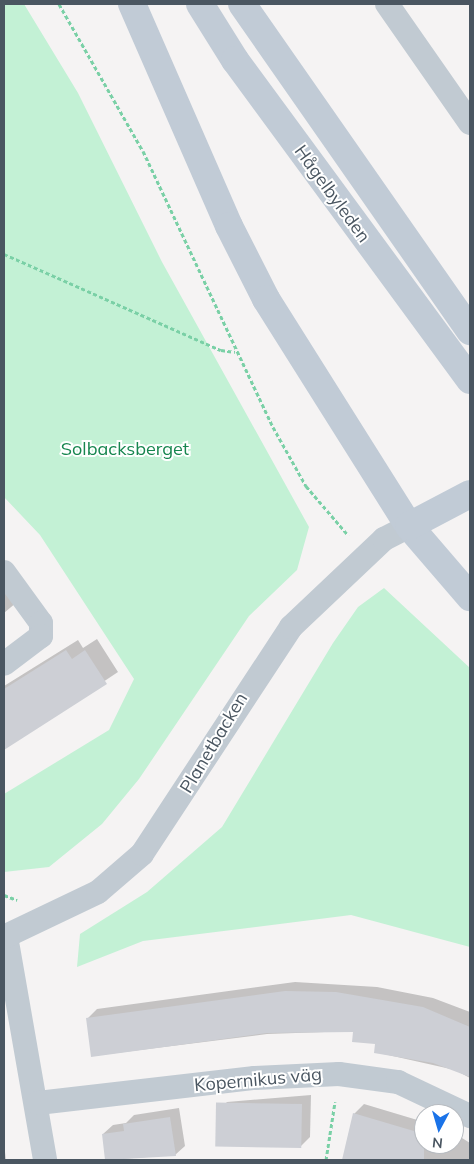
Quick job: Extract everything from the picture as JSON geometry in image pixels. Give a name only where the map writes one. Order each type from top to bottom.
[{"type":"main road","points":[[132,4],[266,299],[409,526],[470,597]]},
{"type":"main road","name":"Hågelbyleden","points":[[200,4],[235,60],[470,380]]},
{"type":"main road","name":"Hågelbyleden","points":[[242,4],[470,331]]},
{"type":"main road","points":[[409,526],[463,497]]},
{"type":"street","points":[[387,4],[470,123]]},
{"type":"street","name":"Planetbacken","points":[[5,936],[98,892],[142,854],[291,627],[384,539],[409,526]]},
{"type":"street","points":[[4,572],[41,623],[41,636],[4,664]]},
{"type":"street","points":[[5,936],[38,1103],[44,1160]]},
{"type":"street","name":"Kopernikus väg","points":[[38,1103],[254,1078],[339,1074],[398,1082],[470,1116]]},
{"type":"path","points":[[59,4],[143,152],[236,352],[306,486],[350,537]]},
{"type":"path","points":[[4,254],[221,350],[236,352]]},
{"type":"path","points":[[326,1160],[339,1074]]},
{"type":"green space","name":"Solbacksberget","points":[[4,4],[24,4],[78,93],[162,262],[309,527],[297,570],[249,616],[139,779],[102,824],[49,867],[4,872],[4,794],[109,730],[134,679],[40,535],[4,497]]},
{"type":"green space","points":[[384,588],[470,668],[470,947],[351,915],[143,941],[77,967],[80,934],[147,892],[222,827],[333,643],[358,607]]},
{"type":"building","points":[[66,650],[72,659],[85,650],[107,684],[4,750],[4,689]]},
{"type":"building","points":[[285,991],[336,992],[423,1007],[470,1027],[470,1077],[433,1063],[374,1053],[375,1044],[352,1042],[353,1032],[267,1033],[91,1057],[86,1018]]},
{"type":"building","points":[[216,1102],[302,1104],[301,1148],[215,1146]]},
{"type":"building","points":[[353,1113],[414,1131],[414,1154],[424,1154],[424,1160],[342,1160]]},
{"type":"building","points":[[170,1117],[176,1156],[105,1160],[102,1134],[124,1131],[123,1124]]}]
